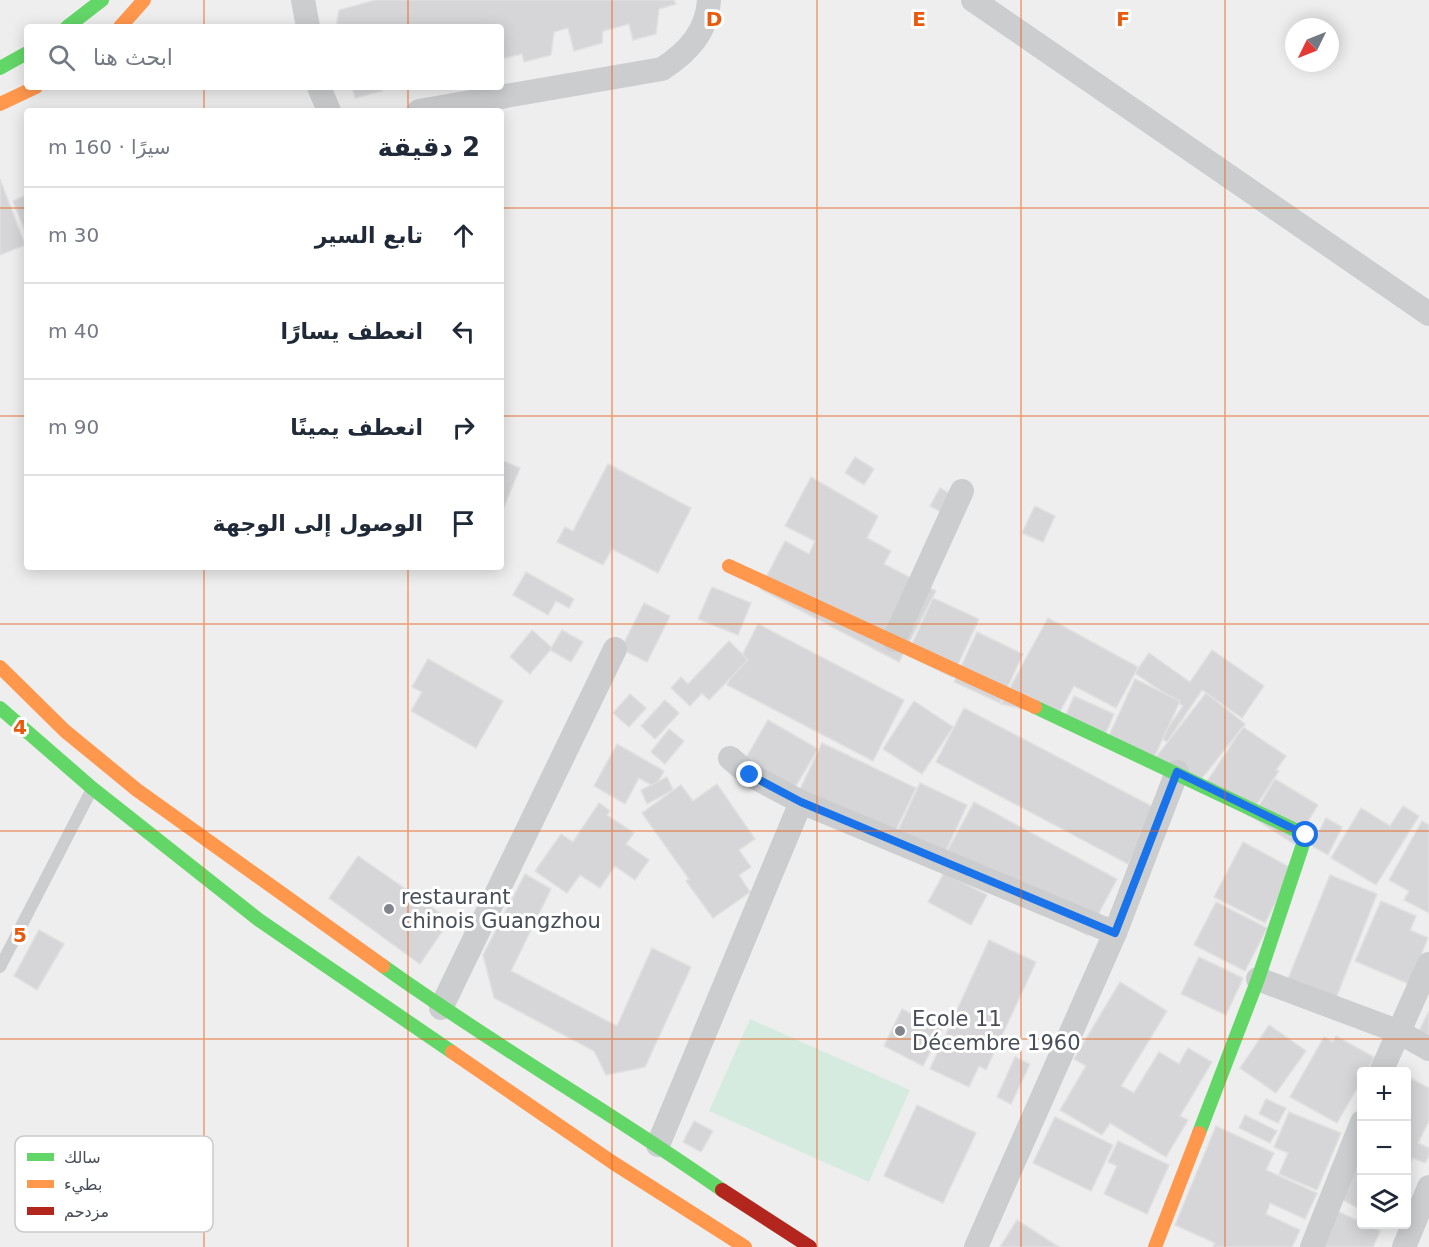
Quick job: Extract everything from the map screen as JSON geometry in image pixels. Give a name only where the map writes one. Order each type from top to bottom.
[{"type":"main road","points":[[72,24],[102,0]]},
{"type":"main road","points":[[123,24],[144,0]]},
{"type":"main road","points":[[0,68],[24,55]]},
{"type":"main road","points":[[0,104],[30,90]]},
{"type":"main road","points":[[729,566],[894,640],[1306,835],[1258,979],[1155,1247]]},
{"type":"main road","points":[[0,667],[65,731],[137,790],[441,1008],[658,1145],[758,1215],[810,1247]]},
{"type":"main road","points":[[0,708],[92,788],[259,920],[612,1162],[745,1247]]},
{"type":"street","points":[[303,0],[307,24]]},
{"type":"street","points":[[436,108],[662,69],[684,55],[698,37],[708,14],[709,0]]},
{"type":"street","points":[[973,0],[1429,314]]},
{"type":"street","points":[[320,90],[328,108]]},
{"type":"street","points":[[894,640],[962,491]]},
{"type":"street","points":[[441,1008],[615,649]]},
{"type":"street","points":[[730,758],[750,775],[801,802],[1115,933]]},
{"type":"street","points":[[976,1247],[1115,933],[1177,772]]},
{"type":"street","points":[[658,1145],[801,802]]},
{"type":"street","points":[[1384,1067],[1397,1031],[1429,964]]},
{"type":"street","points":[[1258,979],[1397,1031],[1429,1049]]},
{"type":"street","points":[[1312,1247],[1357,1134]]},
{"type":"street","points":[[1404,1247],[1429,1187]]},
{"type":"lane","points":[[0,967],[92,788]]},
{"type":"green space","points":[[750,1019],[910,1090],[869,1182],[709,1111]]},
{"type":"building","points":[[376,0],[674,0],[676,4],[659,9],[656,34],[633,40],[629,24],[603,31],[602,43],[574,51],[568,28],[554,32],[551,55],[524,62],[522,54],[504,58],[504,24],[337,24],[339,10]]},
{"type":"building","points":[[353,90],[382,90],[382,91],[355,98]]},
{"type":"building","points":[[0,179],[24,245],[0,255]]},
{"type":"building","points":[[24,196],[24,228],[13,201]]},
{"type":"building","points":[[855,457],[874,469],[864,485],[845,473]]},
{"type":"building","points":[[504,461],[520,468],[504,507]]},
{"type":"building","points":[[608,464],[691,508],[658,573],[612,549],[603,565],[557,542],[565,527],[573,531]]},
{"type":"building","points":[[811,477],[878,516],[867,538],[891,551],[884,564],[936,591],[899,662],[760,589],[785,541],[809,554],[815,541],[785,526]]},
{"type":"building","points":[[940,488],[961,500],[952,518],[930,506]]},
{"type":"building","points":[[1035,506],[1055,516],[1043,542],[1022,533]]},
{"type":"building","points":[[526,572],[574,599],[569,608],[556,601],[548,615],[513,595]]},
{"type":"building","points":[[712,587],[751,603],[738,635],[698,619]]},
{"type":"building","points":[[933,598],[979,619],[952,677],[907,655]]},
{"type":"building","points":[[644,603],[670,616],[647,662],[621,649]]},
{"type":"building","points":[[1048,618],[1138,667],[1116,708],[1074,686],[1057,717],[1001,704]]},
{"type":"building","points":[[758,624],[904,700],[873,761],[727,685]]},
{"type":"building","points":[[532,630],[552,648],[530,674],[510,657]]},
{"type":"building","points":[[562,630],[583,642],[571,662],[550,650]]},
{"type":"building","points":[[977,632],[1023,654],[1000,703],[954,682]]},
{"type":"building","points":[[729,641],[748,660],[709,700],[702,693],[690,706],[671,688],[681,677],[688,684]]},
{"type":"building","points":[[1212,650],[1264,686],[1242,718],[1202,690],[1167,742],[1161,738],[1183,706],[1135,673],[1149,653],[1190,682]]},
{"type":"building","points":[[428,659],[503,701],[476,748],[411,711],[422,692],[412,687]]},
{"type":"building","points":[[1135,679],[1180,701],[1152,762],[1107,740]]},
{"type":"building","points":[[1206,693],[1245,724],[1195,787],[1156,757]]},
{"type":"building","points":[[630,694],[646,708],[629,727],[613,713]]},
{"type":"building","points":[[1074,696],[1114,714],[1102,742],[1062,724]]},
{"type":"building","points":[[665,700],[679,713],[655,739],[641,726]]},
{"type":"building","points":[[914,701],[953,727],[922,774],[883,749]]},
{"type":"building","points":[[964,708],[1157,809],[1128,864],[936,762]]},
{"type":"building","points":[[768,720],[818,749],[785,804],[736,775]]},
{"type":"building","points":[[1243,727],[1286,756],[1276,770],[1279,771],[1249,816],[1204,786]]},
{"type":"building","points":[[669,729],[684,741],[665,764],[651,752]]},
{"type":"building","points":[[822,743],[916,788],[889,844],[793,804]]},
{"type":"building","points":[[617,744],[664,771],[655,787],[639,778],[625,804],[594,786]]},
{"type":"building","points":[[667,777],[673,790],[647,804],[641,790]]},
{"type":"building","points":[[1275,779],[1318,805],[1294,844],[1252,817]]},
{"type":"building","points":[[920,783],[967,805],[938,868],[891,846]]},
{"type":"building","points":[[717,784],[755,839],[739,850],[751,867],[739,875],[750,892],[713,918],[686,881],[689,879],[642,813],[681,785],[693,801]]},
{"type":"building","points":[[974,802],[1117,879],[1087,935],[944,857]]},
{"type":"building","points":[[599,803],[610,811],[607,815],[634,833],[626,844],[649,860],[635,880],[615,866],[600,888],[580,875],[567,893],[535,871],[561,834],[573,842]]},
{"type":"building","points":[[1403,806],[1419,816],[1376,885],[1331,858],[1361,808],[1390,826]]},
{"type":"building","points":[[1326,818],[1342,827],[1328,855],[1312,846]]},
{"type":"building","points":[[1422,821],[1429,825],[1429,913],[1404,900],[1409,891],[1389,880]]},
{"type":"building","points":[[1243,842],[1293,869],[1265,923],[1214,897]]},
{"type":"building","name":"restaurant chinois Guangzhou","points":[[358,856],[450,920],[420,964],[329,898]]},
{"type":"building","points":[[944,873],[987,895],[971,925],[928,902]]},
{"type":"building","points":[[525,874],[551,889],[511,971],[617,1026],[652,948],[691,967],[645,1067],[606,1075],[594,1051],[494,998],[483,955]]},
{"type":"building","points":[[1330,875],[1377,894],[1336,998],[1288,979]]},
{"type":"building","points":[[1381,901],[1416,916],[1410,930],[1428,938],[1409,984],[1355,961]]},
{"type":"building","points":[[1216,902],[1267,928],[1245,971],[1194,945]]},
{"type":"building","points":[[39,930],[64,944],[37,990],[14,976]]},
{"type":"building","points":[[989,940],[1036,962],[986,1070],[979,1066],[969,1087],[930,1069]]},
{"type":"building","points":[[1199,957],[1243,978],[1226,1015],[1181,994]]},
{"type":"building","points":[[1120,982],[1167,1011],[1121,1086],[1134,1093],[1159,1052],[1179,1064],[1188,1048],[1212,1062],[1180,1116],[1188,1120],[1166,1157],[1110,1123],[1102,1135],[1060,1110],[1086,1066],[1074,1059]]},
{"type":"building","points":[[902,1009],[942,1029],[923,1066],[884,1046]]},
{"type":"building","points":[[1429,1011],[1429,1036],[1419,1031]]},
{"type":"building","points":[[1269,1025],[1306,1051],[1276,1093],[1240,1068]]},
{"type":"building","points":[[1336,1036],[1374,1057],[1369,1067],[1357,1067],[1357,1088],[1337,1123],[1290,1097],[1324,1037],[1333,1042]]},
{"type":"building","points":[[1015,1057],[1030,1064],[1011,1104],[997,1097]]},
{"type":"building","points":[[1411,1079],[1429,1088],[1429,1121],[1418,1143],[1429,1148],[1429,1156],[1425,1163],[1413,1158],[1411,1162]]},
{"type":"building","points":[[1266,1099],[1286,1108],[1278,1123],[1259,1114]]},
{"type":"building","points":[[917,1105],[976,1133],[943,1203],[884,1176]]},
{"type":"building","points":[[1289,1112],[1341,1133],[1317,1190],[1279,1174],[1288,1153],[1274,1147]]},
{"type":"building","points":[[1245,1115],[1277,1131],[1270,1143],[1239,1128]]},
{"type":"building","points":[[1055,1117],[1113,1145],[1091,1191],[1033,1163]]},
{"type":"building","points":[[694,1121],[713,1131],[701,1152],[683,1142]]},
{"type":"building","points":[[1216,1126],[1274,1153],[1266,1170],[1317,1193],[1305,1219],[1270,1203],[1266,1214],[1300,1230],[1292,1247],[1213,1247],[1215,1243],[1175,1225]]},
{"type":"building","points":[[1118,1141],[1169,1165],[1147,1214],[1104,1194],[1117,1166],[1108,1162]]},
{"type":"building","points":[[1357,1157],[1357,1207],[1337,1197]]},
{"type":"building","points":[[1335,1210],[1357,1220],[1357,1229],[1380,1231],[1373,1247],[1319,1247]]},
{"type":"building","points":[[1017,1220],[1059,1247],[1000,1247]]},
{"type":"traffic: fast","points":[[71,24],[102,0]]},
{"type":"traffic: fast","points":[[0,68],[24,55]]},
{"type":"traffic: fast","points":[[1035,707],[1306,835],[1258,979],[1199,1133]]},
{"type":"traffic: fast","points":[[0,708],[92,788],[259,920],[452,1052]]},
{"type":"traffic: fast","points":[[383,966],[722,1190]]},
{"type":"traffic: slow","points":[[123,24],[144,0]]},
{"type":"traffic: slow","points":[[0,104],[30,90]]},
{"type":"traffic: slow","points":[[729,566],[1035,707]]},
{"type":"traffic: slow","points":[[0,667],[65,731],[137,790],[383,966]]},
{"type":"traffic: slow","points":[[452,1052],[612,1162],[745,1247]]},
{"type":"traffic: slow","points":[[1155,1247],[1199,1133]]},
{"type":"traffic: jam","points":[[722,1190],[810,1247]]},
{"type":"place","name":"restaurant chinois Guangzhou","points":[[389,909]]},
{"type":"place","name":"Ecole 11 Décembre 1960","points":[[900,1031]]},
{"type":"route","points":[[750,775],[801,802],[1115,933],[1177,772],[1306,835]]}]
